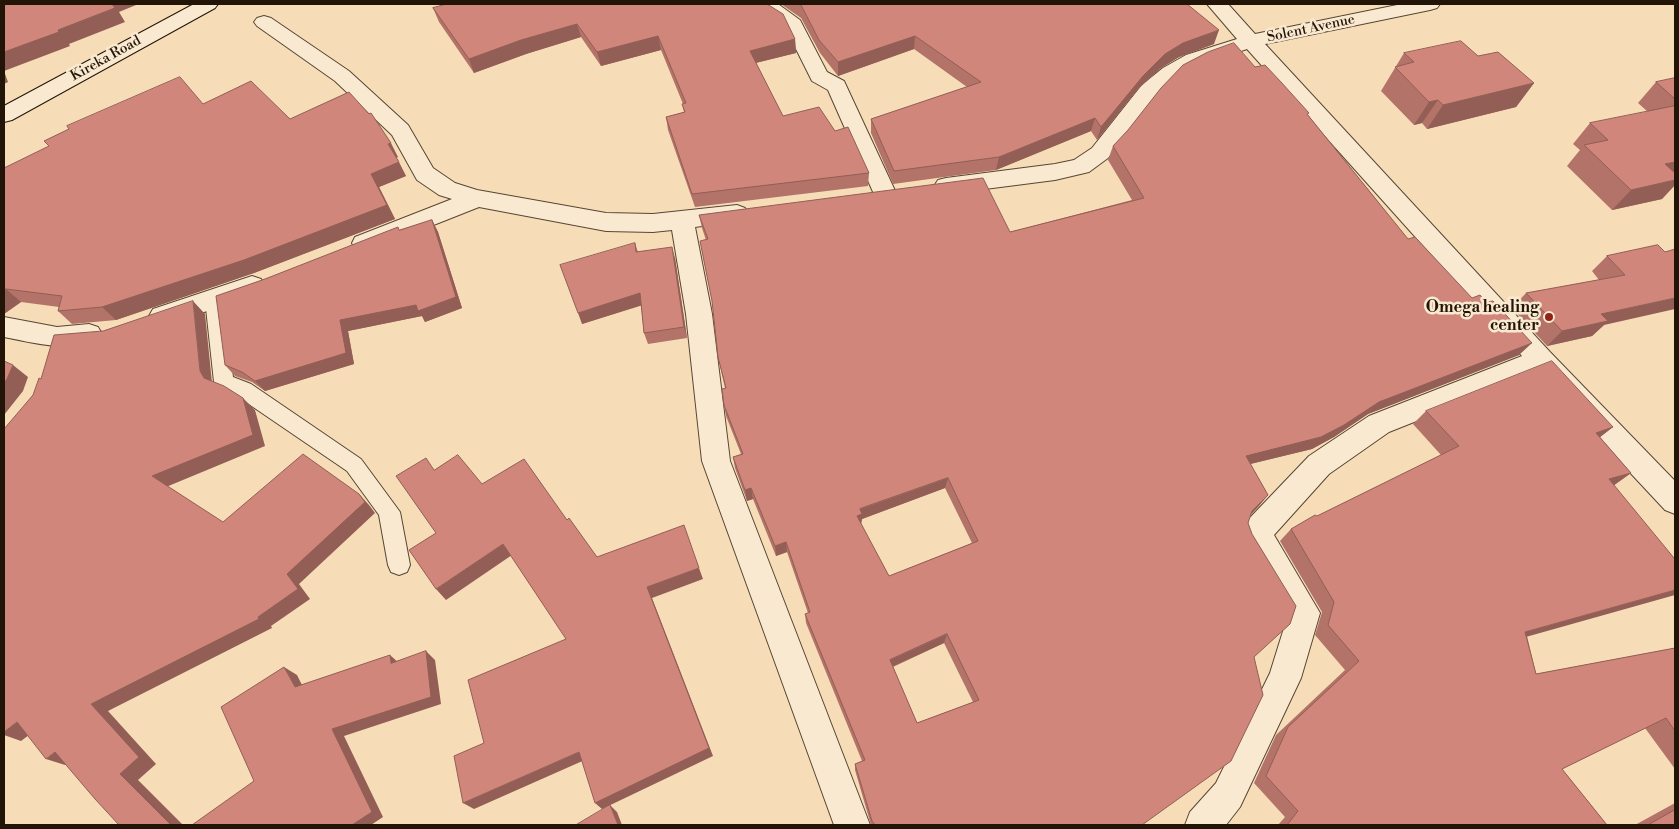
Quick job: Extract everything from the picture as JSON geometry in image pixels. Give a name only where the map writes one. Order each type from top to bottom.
[{"type":"street","name":"Kireka Road","points":[[4,115],[208,4]]},
{"type":"street","name":"Solent Avenue","points":[[768,4],[769,7],[792,24],[819,76],[837,86],[895,193],[1054,172],[1081,166],[1100,153],[1150,90],[1170,72],[1193,60],[1251,41],[1430,4]]},
{"type":"street","points":[[1217,4],[1542,360],[1675,502]]},
{"type":"street","points":[[264,22],[342,76],[400,130],[425,174],[447,189],[477,198],[606,222],[653,223],[758,212]]},
{"type":"street","points":[[347,250],[477,198]]},
{"type":"street","points":[[682,220],[699,314],[716,461],[852,825]]},
{"type":"street","points":[[143,323],[273,279]]},
{"type":"street","points":[[4,327],[57,337],[116,332]]},
{"type":"street","points":[[48,363],[57,337]]},
{"type":"street","points":[[1203,825],[1228,795],[1285,678],[1304,613],[1256,532],[1319,465],[1379,424],[1542,360]]},
{"type":"lane","points":[[214,299],[224,382],[244,390],[354,465],[389,512],[399,565]]},
{"type":"building","points":[[4,4],[112,4],[115,8],[58,30],[59,32],[4,52]]},
{"type":"building","points":[[447,4],[767,4],[783,14],[795,39],[750,51],[783,116],[819,107],[835,131],[848,127],[869,173],[692,194],[666,117],[685,112],[682,104],[686,103],[658,36],[597,52],[577,24],[521,40],[469,59],[433,8]]},
{"type":"building","points":[[799,4],[1187,4],[1219,30],[1183,43],[1165,54],[1143,76],[1101,127],[1095,118],[999,157],[894,171],[871,119],[981,82],[915,36],[838,62],[819,40]]},
{"type":"building","points":[[1461,41],[1478,56],[1498,52],[1534,83],[1443,105],[1438,100],[1429,102],[1395,67],[1414,62],[1404,53]]},
{"type":"building","points":[[1234,43],[1255,67],[1265,65],[1309,113],[1307,114],[1408,239],[1415,237],[1472,298],[1480,295],[1486,302],[1493,301],[1532,343],[1379,402],[1344,425],[1321,437],[1246,456],[1268,495],[1252,511],[1248,523],[1252,534],[1296,606],[1290,624],[1254,657],[1263,695],[1231,761],[1142,825],[875,825],[872,821],[855,764],[865,760],[805,614],[810,612],[786,542],[775,546],[751,488],[745,490],[733,457],[743,454],[724,405],[722,389],[726,388],[718,357],[712,301],[700,241],[708,239],[699,215],[983,178],[1010,232],[1144,198],[1113,146],[1161,88],[1183,65],[1208,52]],"holes":[[[948,478],[978,541],[889,576],[857,516],[862,514],[860,509]],[[947,634],[979,700],[917,723],[890,660]]]},
{"type":"building","points":[[180,77],[203,104],[251,81],[290,119],[349,92],[369,114],[371,113],[391,143],[388,144],[399,162],[371,174],[387,205],[244,260],[102,307],[58,311],[62,296],[4,290],[4,168],[49,146],[44,141],[69,129],[67,126]]},
{"type":"building","points":[[1675,78],[1675,99],[1656,82]]},
{"type":"building","points":[[1675,106],[1675,162],[1665,164],[1675,173],[1675,180],[1631,190],[1584,145],[1608,140],[1590,123]]},
{"type":"building","points":[[432,220],[456,297],[418,311],[416,305],[340,320],[346,353],[255,381],[242,372],[225,365],[216,296],[398,227],[399,230]]},
{"type":"building","points":[[635,243],[636,252],[672,247],[684,327],[644,333],[640,293],[578,313],[560,265]]},
{"type":"building","points":[[1658,245],[1665,252],[1675,249],[1675,298],[1601,314],[1608,321],[1562,331],[1526,293],[1625,275],[1607,256]]},
{"type":"building","points":[[193,301],[200,371],[204,378],[224,386],[243,398],[253,435],[152,476],[223,522],[303,454],[359,494],[365,502],[287,574],[298,589],[258,617],[259,619],[91,704],[139,757],[120,774],[171,825],[119,825],[55,752],[46,759],[17,722],[4,732],[4,429],[33,395],[39,378],[41,379],[54,335],[103,331]]},
{"type":"building","points":[[4,361],[13,365],[4,383]]},
{"type":"building","points":[[1552,361],[1613,427],[1596,433],[1631,473],[1609,479],[1675,558],[1675,590],[1525,632],[1536,674],[1675,648],[1675,731],[1666,718],[1562,769],[1607,825],[1287,825],[1298,811],[1266,776],[1288,727],[1359,661],[1328,625],[1334,602],[1291,529],[1315,515],[1317,516],[1459,446],[1426,411]]},
{"type":"building","points":[[458,455],[482,484],[524,459],[567,520],[569,518],[597,557],[684,525],[699,568],[647,587],[709,748],[595,803],[579,752],[463,803],[454,756],[484,743],[468,680],[566,639],[503,544],[436,589],[409,550],[436,533],[396,476],[426,458],[434,470]]},
{"type":"building","points":[[426,651],[431,697],[332,729],[372,812],[352,825],[192,825],[254,781],[221,707],[284,667],[295,687],[390,655],[391,663]]},
{"type":"building","points":[[610,805],[618,825],[576,825]]},
{"type":"building","points":[[1675,810],[1675,825],[1648,825]]},
{"type":"place","name":"Omega healing center","points":[[1549,317]]}]
